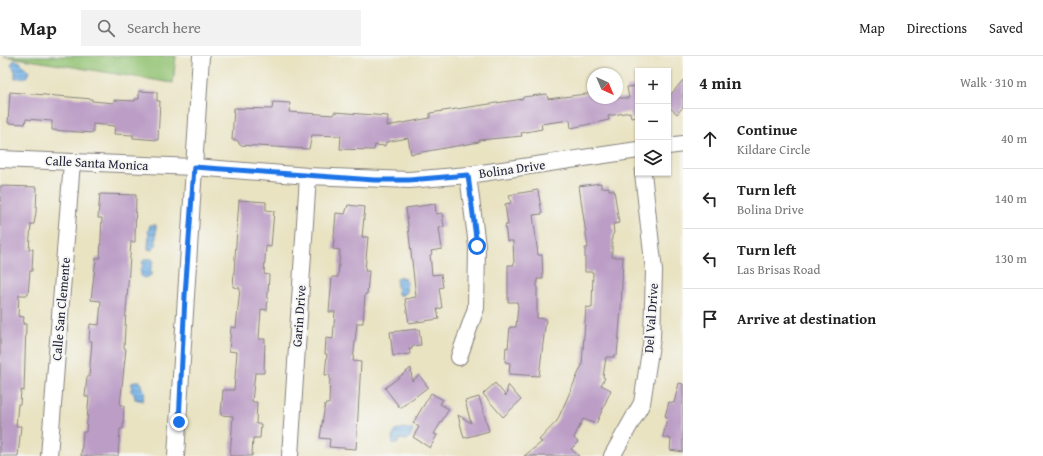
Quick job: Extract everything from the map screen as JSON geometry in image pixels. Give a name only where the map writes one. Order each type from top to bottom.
[{"type":"street","points":[[176,456],[201,56]]},
{"type":"street","points":[[671,146],[683,144]]},
{"type":"street","name":"Bolina Drive","points":[[194,167],[308,176],[409,180],[468,175],[635,150]]},
{"type":"street","name":"Calle Santa Monica","points":[[0,159],[194,167]]},
{"type":"street","name":"Calle San Clemente","points":[[49,456],[72,162]]},
{"type":"street","points":[[459,357],[476,308],[477,246],[468,175]]},
{"type":"street","name":"Garin Drive","points":[[290,456],[308,176]]},
{"type":"street","name":"Del Val Drive","points":[[612,456],[642,403],[652,338],[654,271],[643,176]]},
{"type":"green space","points":[[4,56],[176,56],[173,83]]},
{"type":"water","points":[[14,60],[19,61],[29,72],[27,77],[15,78],[15,71],[11,65]]},
{"type":"water","points":[[150,225],[156,225],[156,246],[152,250],[148,249],[148,233]]},
{"type":"water","points":[[145,259],[152,259],[154,261],[150,270],[152,273],[150,276],[144,278],[141,276],[141,271],[139,270],[143,266],[142,262]]},
{"type":"water","points":[[399,276],[404,278],[407,282],[406,292],[401,296],[398,294],[396,279]]},
{"type":"water","points":[[135,381],[140,381],[142,388],[145,391],[143,401],[135,399],[134,394],[130,390],[133,387],[131,384]]},
{"type":"water","points":[[404,428],[413,430],[410,437],[407,440],[400,439],[397,444],[393,443],[392,438],[396,430]]},
{"type":"building","points":[[683,80],[683,107],[677,114],[671,109],[671,94]]},
{"type":"building","points":[[635,86],[635,117],[631,118],[630,112],[608,116],[609,120],[571,128],[570,120],[541,124],[542,129],[521,133],[522,136],[479,140],[479,142],[411,154],[408,138],[386,142],[385,146],[375,145],[374,150],[340,149],[341,136],[312,135],[309,149],[240,145],[237,140],[232,140],[234,108],[272,109],[273,102],[290,103],[289,112],[334,115],[334,112],[388,116],[387,126],[430,118],[430,113],[547,94],[548,99],[587,94],[587,104],[623,104],[623,98],[629,98],[627,87]]},
{"type":"building","points":[[139,91],[157,92],[157,101],[160,101],[158,140],[133,138],[133,135],[114,134],[115,126],[93,124],[93,133],[52,130],[52,121],[26,119],[25,124],[8,123],[10,92],[92,99],[92,101],[114,103],[114,100],[135,101],[135,99],[139,99]]},
{"type":"building","points":[[601,183],[601,188],[609,187],[609,190],[614,190],[619,223],[613,224],[614,233],[612,236],[612,257],[623,257],[621,310],[617,355],[614,355],[614,357],[606,357],[603,377],[605,378],[601,385],[611,390],[596,424],[583,419],[574,438],[578,442],[571,449],[579,456],[524,456],[542,442],[539,440],[557,421],[582,365],[586,307],[592,308],[593,272],[585,272],[585,248],[588,248],[579,186]]},
{"type":"building","points":[[0,186],[37,187],[36,212],[34,224],[31,224],[29,249],[33,249],[32,271],[30,271],[28,295],[19,295],[18,316],[24,317],[23,324],[26,324],[24,391],[21,390],[16,426],[21,426],[18,456],[0,456]]},
{"type":"building","points":[[538,190],[542,214],[533,215],[538,255],[542,255],[543,279],[537,279],[537,318],[546,319],[539,376],[509,374],[510,363],[505,362],[506,347],[508,348],[510,327],[516,327],[518,306],[517,302],[508,302],[508,265],[514,265],[513,241],[507,241],[505,225],[508,225],[505,204],[511,203],[509,195]]},
{"type":"building","points":[[100,194],[136,195],[135,242],[131,242],[124,348],[126,349],[120,405],[124,405],[123,429],[120,429],[118,456],[81,456],[83,432],[86,432],[89,397],[85,397],[87,377],[89,377],[92,341],[89,341],[90,324],[99,325],[101,301],[91,300],[96,258],[100,258],[102,218],[98,218]]},
{"type":"building","points":[[239,200],[266,202],[266,210],[274,211],[271,247],[266,246],[264,274],[269,275],[267,310],[261,309],[259,339],[265,339],[264,373],[255,373],[252,402],[257,402],[256,424],[261,424],[260,438],[253,438],[252,456],[230,456],[233,416],[221,415],[223,390],[234,390],[237,352],[229,351],[231,327],[236,328],[240,288],[233,287]]},
{"type":"building","points":[[435,204],[436,214],[442,213],[444,227],[439,228],[442,249],[431,251],[432,254],[430,255],[432,275],[441,274],[443,287],[439,288],[442,308],[437,309],[439,319],[409,323],[405,299],[416,297],[406,208]]},
{"type":"building","points":[[348,205],[365,207],[362,237],[368,237],[365,271],[369,271],[367,294],[365,294],[363,323],[357,323],[353,361],[361,362],[356,449],[329,447],[330,439],[320,438],[325,404],[329,404],[330,375],[325,375],[327,354],[325,354],[326,338],[333,339],[335,312],[329,312],[332,277],[338,277],[340,250],[333,249],[336,213],[345,214]]},
{"type":"building","points":[[419,329],[421,345],[412,346],[412,349],[409,349],[410,354],[393,356],[390,332]]},
{"type":"building","points":[[411,368],[412,381],[419,375],[428,387],[400,408],[385,388]]},
{"type":"building","points":[[495,383],[506,396],[508,385],[521,400],[503,417],[483,394]]},
{"type":"building","points":[[679,383],[683,384],[683,452],[670,450],[671,439],[663,437],[667,417],[665,416],[669,402],[674,403]]},
{"type":"building","points":[[431,393],[443,400],[440,404],[449,409],[434,434],[437,435],[430,448],[413,437],[419,427],[413,423]]},
{"type":"building","points":[[479,397],[489,431],[464,438],[458,415],[471,423],[465,401]]},
{"type":"route","points":[[179,422],[185,296],[194,167],[374,180],[409,180],[468,175],[477,246]]}]
